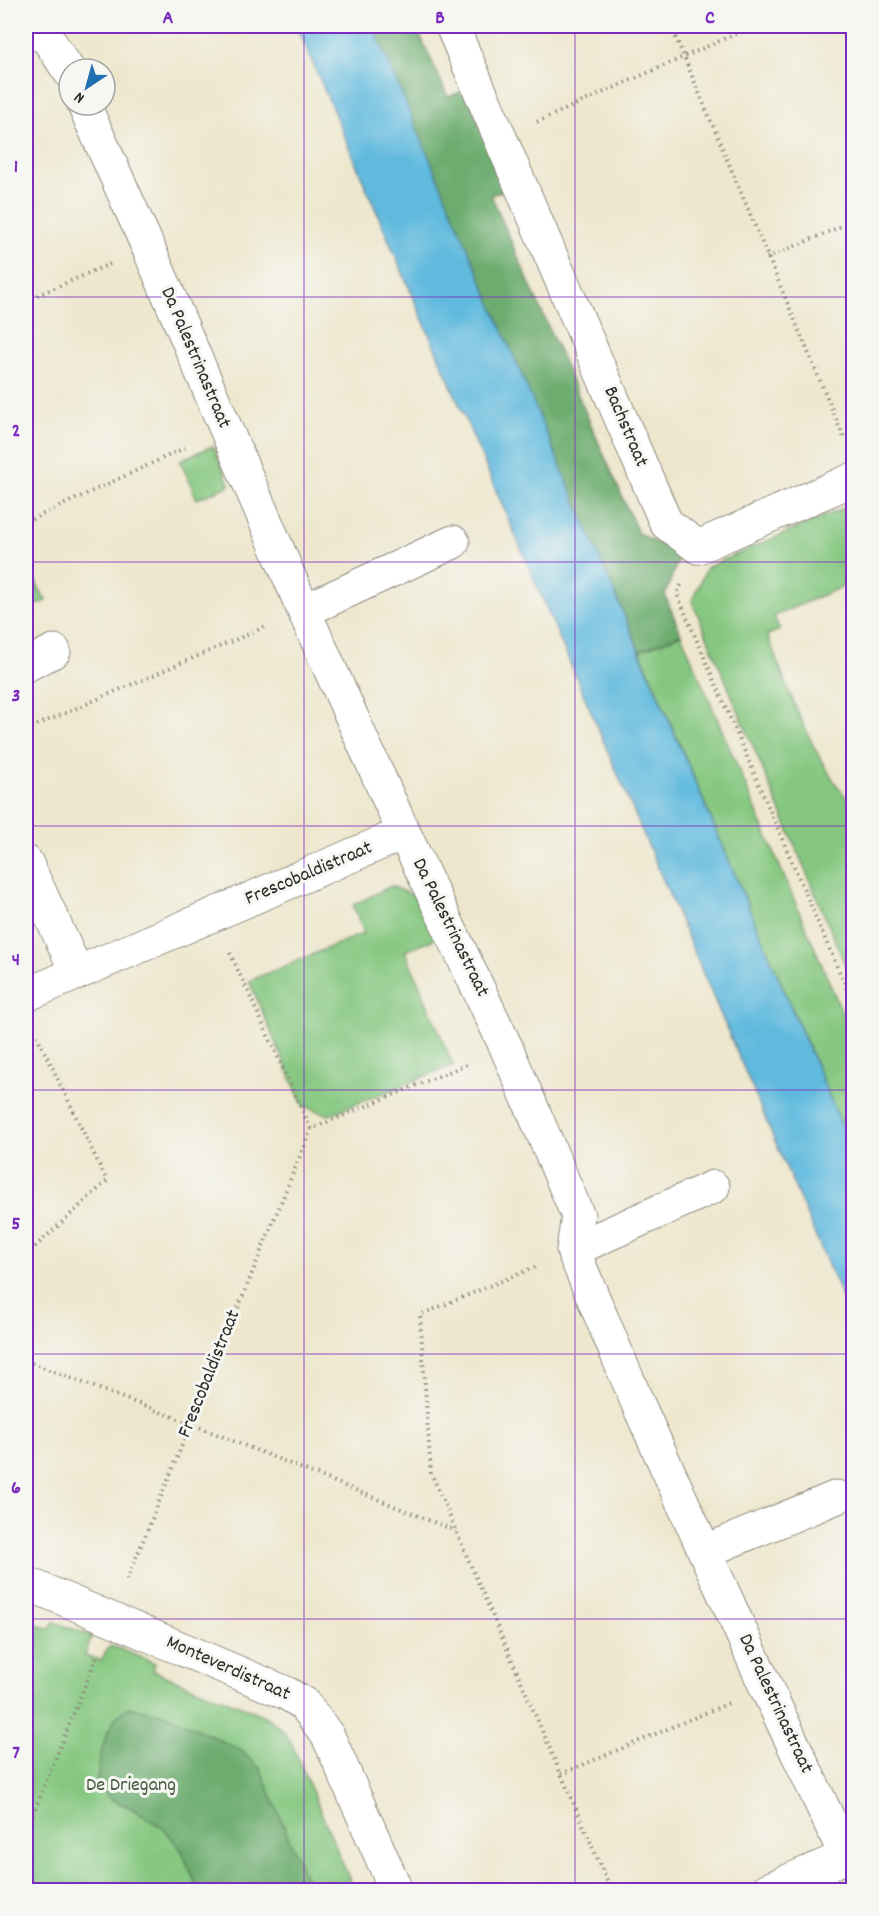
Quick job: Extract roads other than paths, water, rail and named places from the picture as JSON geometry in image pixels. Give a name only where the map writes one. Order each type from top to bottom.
[{"type":"street","name":"Bachstraat","points":[[452,26],[666,523],[698,547],[851,464]]},
{"type":"street","points":[[26,34],[44,33],[61,57]]},
{"type":"street","name":"Da Palestrinastraat","points":[[89,117],[148,247],[304,610],[404,833],[506,1047],[578,1216],[573,1250],[638,1404],[766,1687],[850,1855],[767,1890]]},
{"type":"street","points":[[304,610],[453,542]]},
{"type":"street","name":"Frescobaldistraat","points":[[26,995],[404,833]]},
{"type":"street","points":[[26,862],[77,973]]},
{"type":"street","points":[[573,1250],[712,1187]]},
{"type":"street","points":[[706,1551],[837,1497]]},
{"type":"street","name":"Monteverdistraat","points":[[26,1583],[286,1693],[304,1704],[328,1736],[396,1890]]},
{"type":"water","points":[[297,26],[373,26],[853,1152],[853,1323]]},
{"type":"park label","name":"De Driegang","points":[[131,1786]]}]
